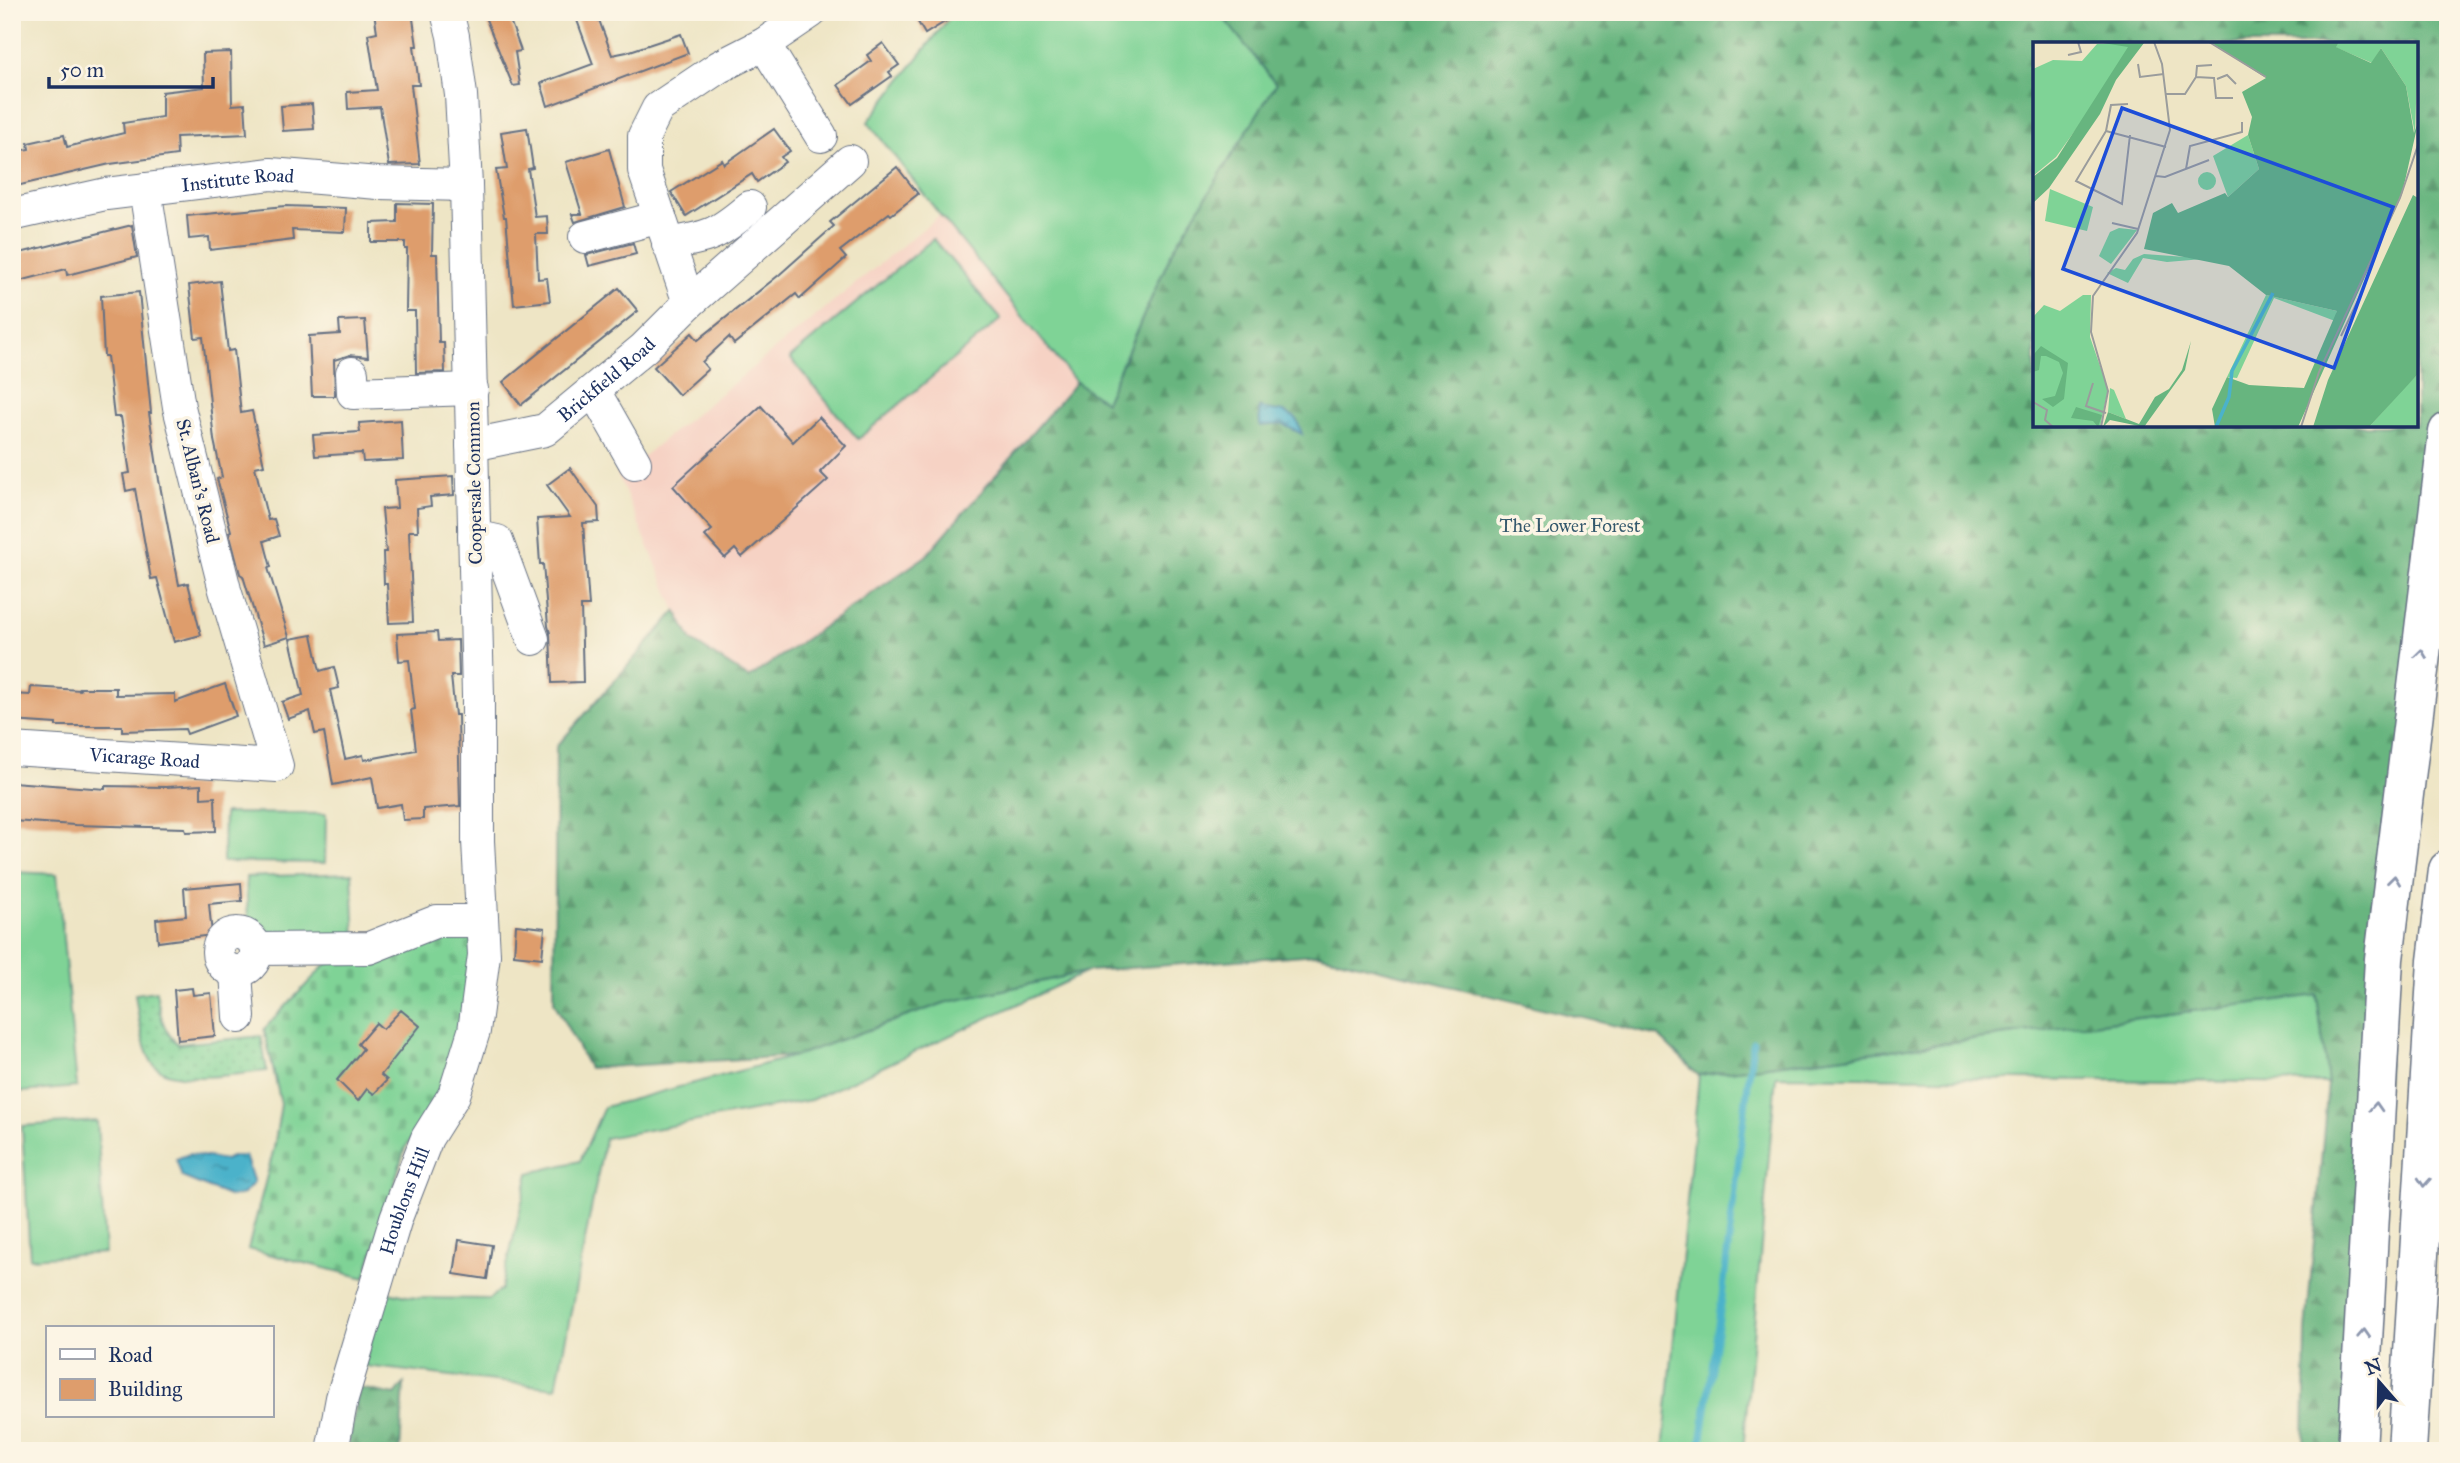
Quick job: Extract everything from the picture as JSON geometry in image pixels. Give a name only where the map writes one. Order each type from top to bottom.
[{"type":"highway","points":[[2357,1451],[2384,959],[2448,432]]},
{"type":"highway","points":[[2407,1451],[2437,961],[2448,870]]},
{"type":"street","name":"Coopersale Common","points":[[447,12],[461,95],[466,186],[472,389],[478,841],[484,955]]},
{"type":"street","points":[[689,303],[644,170],[644,136],[658,108],[719,67],[764,44],[811,12]]},
{"type":"street","points":[[764,44],[821,136]]},
{"type":"street","name":"Brickfield Road","points":[[472,445],[545,430],[645,348],[689,303],[850,161]]},
{"type":"street","name":"Institute Road","points":[[12,215],[106,194],[271,174],[378,183],[466,186]]},
{"type":"street","name":"St. Alban's Road","points":[[145,189],[179,407],[225,590],[277,766]]},
{"type":"street","points":[[585,237],[664,230],[707,237],[722,230],[750,207]]},
{"type":"street","points":[[352,373],[352,393],[472,389]]},
{"type":"street","points":[[594,391],[635,463]]},
{"type":"street","points":[[474,536],[497,541],[533,639]]},
{"type":"street","name":"Vicarage Road","points":[[12,749],[277,766]]},
{"type":"street","points":[[239,1017],[239,941],[312,950],[369,948],[437,921],[482,921]]},
{"type":"street","name":"Houblons Hill","points":[[331,1451],[342,1398],[396,1218],[427,1138],[454,1095],[474,1031],[484,955]]},
{"type":"shaded area","points":[[940,215],[1076,382],[926,556],[749,679],[692,641],[676,611],[617,473],[635,463]]},
{"type":"green space","points":[[954,12],[1219,12],[1277,84],[1172,252],[1105,402],[1076,382],[868,122]]},
{"type":"green space","name":"The Lower Forest","points":[[1219,12],[2448,12],[2448,346],[2413,725],[2358,1451],[2304,1451],[2306,1331],[2328,1083],[2317,995],[1698,1075],[1658,1036],[1317,954],[1089,971],[944,1003],[795,1056],[589,1068],[554,1002],[556,747],[676,611],[692,641],[749,678],[926,556],[1076,382],[1105,402],[1172,252],[1276,84]]},
{"type":"green space","points":[[933,239],[1001,319],[858,439],[790,358]]},
{"type":"green space","points":[[224,813],[326,814],[325,863],[223,862]]},
{"type":"green space","points":[[12,872],[57,874],[77,1087],[12,1093]]},
{"type":"green space","points":[[352,873],[355,940],[266,943],[248,922],[246,877]]},
{"type":"green space","points":[[441,929],[473,929],[475,973],[447,1093],[405,1148],[365,1278],[248,1249],[274,1148],[281,1104],[264,1029],[325,965],[355,953]]},
{"type":"green space","points":[[1089,971],[811,1100],[605,1138],[556,1388],[364,1366],[384,1291],[416,1298],[489,1299],[501,1290],[529,1173],[580,1161],[604,1107],[795,1056],[944,1003]]},
{"type":"green space","points":[[156,991],[165,1026],[178,1044],[261,1036],[267,1071],[192,1077],[177,1076],[155,1066],[144,1042],[135,994]]},
{"type":"green space","points":[[2317,995],[2328,1083],[1776,1076],[1743,1451],[1663,1451],[1699,1075]]},
{"type":"green space","points":[[97,1121],[105,1253],[30,1258],[22,1126]]},
{"type":"green space","points":[[404,1384],[400,1451],[347,1451],[359,1388],[395,1395]]},
{"type":"water","points":[[1259,408],[1284,412],[1296,418],[1302,434],[1282,424],[1260,426]]},
{"type":"water","points":[[189,1154],[225,1160],[234,1156],[245,1156],[254,1183],[243,1194],[231,1197],[182,1177],[176,1159]]},
{"type":"building","points":[[374,12],[412,12],[419,85],[411,85],[420,164],[389,165],[380,107],[348,109],[347,92],[377,90],[368,34],[377,32]]},
{"type":"building","points":[[483,12],[507,12],[521,51],[515,52],[520,85],[513,86]]},
{"type":"building","points":[[574,12],[596,12],[612,55],[681,34],[688,53],[548,106],[541,83],[593,64]]},
{"type":"building","points":[[912,12],[961,12],[925,34]]},
{"type":"building","points":[[883,43],[899,65],[889,72],[892,76],[852,104],[838,85],[871,61],[867,55]]},
{"type":"building","points":[[231,52],[232,105],[245,104],[247,134],[176,137],[177,155],[110,164],[12,187],[12,152],[29,149],[28,143],[64,135],[67,147],[124,133],[123,123],[162,117],[162,92],[204,87],[203,53]]},
{"type":"building","points":[[312,104],[314,129],[283,131],[281,106]]},
{"type":"building","points":[[527,128],[533,168],[528,169],[535,217],[547,216],[548,234],[536,234],[538,279],[547,278],[550,301],[514,305],[506,217],[496,170],[507,169],[501,132]]},
{"type":"building","points":[[774,129],[790,151],[781,157],[785,162],[757,182],[752,174],[686,216],[671,192],[722,160],[724,164]]},
{"type":"building","points":[[609,149],[625,207],[575,222],[572,214],[582,214],[566,162]]},
{"type":"building","points":[[897,167],[918,194],[840,251],[846,258],[800,299],[796,294],[734,344],[729,337],[702,362],[708,369],[679,395],[654,367],[692,333],[698,340],[779,275],[834,226],[830,222]]},
{"type":"building","points":[[397,203],[433,204],[432,254],[437,254],[439,343],[444,343],[445,372],[416,373],[415,311],[406,311],[405,242],[371,242],[371,223],[397,222]]},
{"type":"building","points":[[285,206],[346,208],[345,232],[292,230],[293,240],[210,250],[209,237],[189,239],[187,216]]},
{"type":"building","points":[[132,225],[137,257],[67,275],[66,269],[12,283],[12,255]]},
{"type":"building","points":[[633,243],[636,254],[589,266],[586,255]]},
{"type":"building","points":[[220,281],[228,351],[234,350],[241,413],[252,411],[264,465],[255,467],[268,520],[274,519],[279,536],[264,541],[271,567],[268,568],[289,637],[264,645],[243,576],[240,574],[217,479],[222,477],[214,440],[203,337],[195,338],[189,285]]},
{"type":"building","points":[[619,288],[638,311],[521,405],[503,382]]},
{"type":"building","points":[[139,292],[149,413],[159,480],[179,585],[188,583],[201,635],[174,642],[157,578],[151,579],[135,489],[126,491],[123,474],[130,473],[121,417],[114,417],[107,356],[104,356],[101,296]]},
{"type":"building","points":[[365,320],[368,357],[350,355],[334,360],[335,396],[312,396],[309,336],[340,334],[339,321]]},
{"type":"building","points":[[761,406],[793,442],[819,417],[846,446],[820,472],[828,480],[742,557],[735,549],[725,558],[705,536],[712,530],[673,486]]},
{"type":"building","points":[[401,420],[403,460],[363,462],[362,453],[315,456],[313,435],[360,432],[359,423]]},
{"type":"building","points":[[570,468],[598,507],[599,522],[583,523],[589,606],[581,606],[583,682],[552,683],[550,633],[543,564],[540,564],[537,519],[570,517],[547,485]]},
{"type":"building","points":[[453,476],[454,495],[430,497],[431,506],[417,508],[418,531],[409,531],[413,622],[389,623],[387,584],[384,584],[383,552],[386,552],[382,509],[397,508],[395,480]]},
{"type":"building","points":[[437,632],[438,641],[458,640],[459,676],[451,676],[455,715],[458,715],[460,806],[423,809],[423,819],[403,820],[401,804],[377,808],[372,777],[333,785],[324,732],[315,734],[310,711],[288,719],[282,702],[303,695],[290,639],[312,635],[320,671],[334,667],[339,688],[330,690],[345,759],[363,755],[364,760],[416,750],[411,710],[415,709],[409,660],[399,661],[397,634]]},
{"type":"building","points":[[225,684],[236,716],[187,734],[185,729],[122,731],[122,726],[56,726],[12,721],[12,694],[30,695],[31,687],[80,690],[79,688],[116,688],[116,695],[175,694],[175,702]]},
{"type":"building","points":[[12,782],[105,789],[105,786],[201,785],[201,798],[215,797],[216,831],[186,832],[185,828],[12,821]]},
{"type":"building","points":[[241,883],[242,901],[209,904],[212,935],[158,942],[156,919],[186,916],[184,888]]},
{"type":"building","points":[[516,925],[545,928],[542,958],[514,955]]},
{"type":"building","points":[[192,988],[193,995],[211,993],[215,1036],[178,1040],[174,990]]},
{"type":"building","points":[[401,1010],[420,1026],[381,1075],[387,1080],[374,1094],[367,1089],[358,1101],[337,1080],[363,1049],[358,1044],[376,1023],[383,1029]]},
{"type":"building","points":[[459,1240],[492,1245],[487,1279],[454,1274]]},
{"type":"waterway","points":[[1700,1451],[1753,1042]]}]
